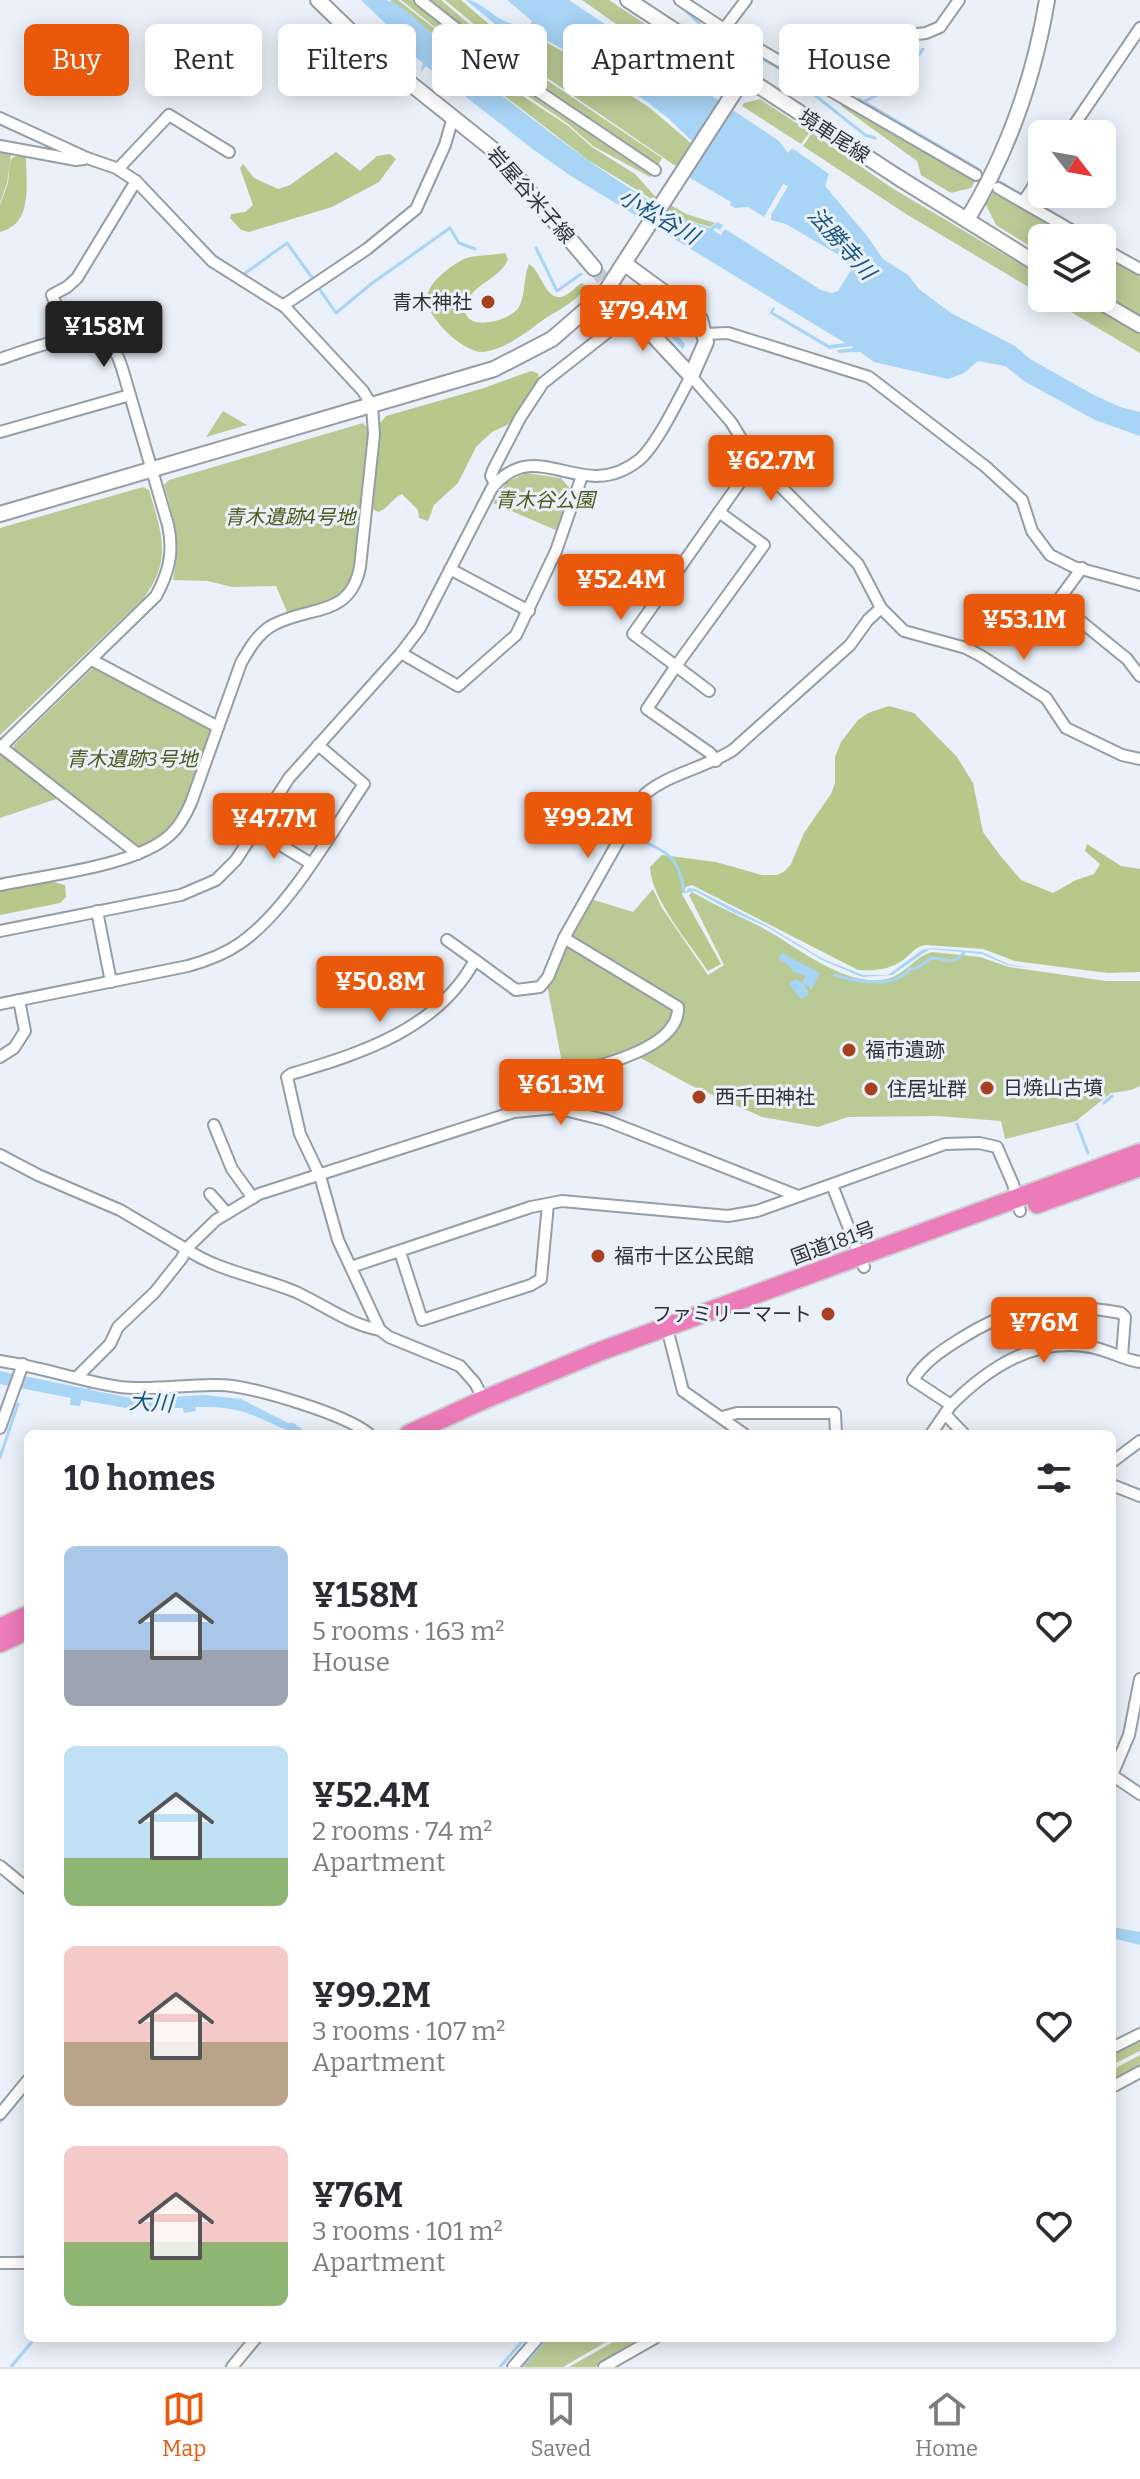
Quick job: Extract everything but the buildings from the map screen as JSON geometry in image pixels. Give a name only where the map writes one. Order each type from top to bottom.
[{"type":"highway","name":"国道181号","points":[[438,1430],[485,1402],[1139,1163]]},
{"type":"highway","name":"国道181号","points":[[418,1430],[601,1351],[862,1262]]},
{"type":"highway","points":[[0,1628],[24,1617]]},
{"type":"highway","points":[[0,1643],[24,1632]]},
{"type":"main road","name":"岩屋谷米子線","points":[[318,0],[376,56],[496,152],[594,268]]},
{"type":"main road","name":"境車尾線","points":[[628,0],[647,7],[671,24]]},
{"type":"main road","points":[[967,220],[994,174],[1012,131],[1028,83],[1047,0]]},
{"type":"main road","name":"境車尾線","points":[[763,89],[1028,258]]},
{"type":"main road","points":[[0,514],[372,406],[494,369],[522,357],[552,339],[604,294],[732,96]]},
{"type":"main road","points":[[625,264],[694,313],[704,326],[706,342],[691,376],[628,308]]},
{"type":"main road","points":[[1116,311],[1140,325]]},
{"type":"street","points":[[420,0],[523,81],[655,170]]},
{"type":"street","points":[[680,0],[716,24]]},
{"type":"street","points":[[728,24],[746,0]]},
{"type":"street","points":[[919,34],[940,27],[959,0]]},
{"type":"street","points":[[1078,120],[1140,28]]},
{"type":"street","points":[[844,96],[976,175]]},
{"type":"street","points":[[118,169],[169,115],[229,152]]},
{"type":"street","points":[[284,305],[367,249],[416,209],[445,145],[453,117]]},
{"type":"street","points":[[0,118],[118,169],[136,181],[212,261],[284,305],[363,391],[372,406],[374,434],[357,584],[344,600],[273,625],[253,643],[241,663],[184,818],[171,835],[138,854],[0,885]]},
{"type":"street","points":[[0,146],[76,160],[87,158]]},
{"type":"street","points":[[70,339],[52,295],[77,278],[136,181]]},
{"type":"street","points":[[998,188],[1061,224]]},
{"type":"street","points":[[1023,202],[1028,194]]},
{"type":"street","points":[[1116,256],[1140,269]]},
{"type":"street","points":[[495,484],[491,476],[493,470],[520,418],[543,383],[628,308]]},
{"type":"street","points":[[705,334],[728,333],[869,377],[986,467],[1022,500],[1032,531],[1050,555],[1074,567],[1140,585]]},
{"type":"street","points":[[0,359],[87,337],[101,341],[114,350],[171,537],[171,558],[156,596],[1,747],[138,854]]},
{"type":"street","points":[[0,931],[195,891],[216,880],[229,868],[289,778],[420,628],[495,484],[512,470],[525,465],[544,466],[582,476],[607,476],[621,471],[645,455],[691,376],[731,422],[755,461],[858,564],[881,608],[904,631],[966,648],[1046,698],[1066,728],[1122,755],[1140,759]]},
{"type":"street","points":[[0,432],[130,395]]},
{"type":"street","points":[[709,691],[633,634],[755,461]]},
{"type":"street","points":[[401,653],[458,686],[516,635],[556,551],[582,476]]},
{"type":"street","points":[[716,761],[710,753],[647,709],[764,545],[719,512]]},
{"type":"street","points":[[1082,568],[1057,602],[1127,659],[1140,676]]},
{"type":"street","points":[[450,569],[529,611]]},
{"type":"street","points":[[447,940],[516,990],[540,987],[645,794],[655,785],[716,761],[733,750],[850,645],[881,608]]},
{"type":"street","points":[[92,660],[218,727]]},
{"type":"street","points":[[0,1004],[188,966],[215,958],[239,945],[267,921],[364,784],[318,745]]},
{"type":"street","points":[[256,830],[310,863]]},
{"type":"street","points":[[97,911],[111,982]]},
{"type":"street","points":[[556,1108],[555,1091],[560,1080],[571,1072],[655,1044],[668,1034],[678,1017],[678,1007],[564,938]]},
{"type":"street","points":[[475,960],[456,990],[428,1016],[396,1035],[353,1054],[288,1075],[287,1082],[300,1134],[320,1176],[338,1240],[380,1330],[389,1337],[460,1366],[475,1383],[485,1402]]},
{"type":"street","points":[[0,1057],[14,1048],[25,1031],[19,1000]]},
{"type":"street","points":[[77,1377],[110,1344],[118,1327],[155,1292],[186,1249],[227,1213],[253,1198],[514,1112],[556,1108],[605,1120],[798,1196]]},
{"type":"street","points":[[214,1125],[232,1169],[253,1198]]},
{"type":"street","points":[[351,1267],[531,1207],[562,1201],[728,1216],[757,1211],[945,1144],[979,1143],[997,1147],[1019,1205]]},
{"type":"street","points":[[0,1155],[120,1210],[214,1264],[293,1291],[366,1328],[380,1330]]},
{"type":"street","points":[[832,1185],[862,1262]]},
{"type":"street","points":[[210,1194],[227,1213]]},
{"type":"street","points":[[400,1252],[422,1320],[531,1285],[541,1279],[548,1204]]},
{"type":"street","points":[[961,1430],[948,1409],[913,1380],[921,1366],[940,1352],[1011,1311],[1065,1306],[1121,1313],[1125,1317],[1122,1356]]},
{"type":"street","points":[[669,1336],[683,1391],[739,1430]]},
{"type":"street","points":[[934,1430],[948,1409],[994,1368],[1043,1347],[1068,1344],[1092,1347],[1140,1362]]},
{"type":"street","points":[[0,1361],[121,1387],[148,1389],[214,1384],[238,1387],[346,1420],[362,1430]]},
{"type":"street","points":[[0,1428],[22,1368]]},
{"type":"street","points":[[722,1417],[737,1413],[835,1413],[836,1430]]},
{"type":"street","points":[[1116,1459],[1140,1441]]},
{"type":"street","points":[[1116,1487],[1140,1496]]},
{"type":"street","points":[[1116,1766],[1129,1735],[1140,1679]]},
{"type":"street","points":[[1116,1778],[1140,1794]]},
{"type":"street","points":[[0,1866],[24,1886]]},
{"type":"street","points":[[1116,2046],[1140,2034]]},
{"type":"street","points":[[1116,2085],[1140,2072]]},
{"type":"street","points":[[0,2114],[24,2085]]},
{"type":"street","points":[[0,2263],[24,2263]]},
{"type":"street","points":[[232,2367],[253,2342]]},
{"type":"street","points":[[513,2367],[535,2342]]},
{"type":"street","points":[[604,2367],[648,2342]]},
{"type":"green space","points":[[390,0],[398,0],[432,26],[432,34]]},
{"type":"green space","points":[[401,0],[414,0],[447,24],[432,25]]},
{"type":"green space","points":[[426,0],[441,0],[469,24],[456,24]]},
{"type":"green space","points":[[445,0],[461,0],[489,24],[474,24]]},
{"type":"green space","points":[[582,0],[609,0],[645,24],[616,24]]},
{"type":"green space","points":[[547,43],[563,52],[563,89],[547,78]]},
{"type":"green space","points":[[547,80],[563,91],[563,96],[570,96],[662,158],[658,165],[641,153],[638,156],[547,95]]},
{"type":"green space","points":[[505,96],[523,96],[635,174],[654,195],[686,214],[715,223],[710,227],[684,219],[588,160]]},
{"type":"green space","points":[[528,96],[547,96],[653,173],[650,177],[593,146]]},
{"type":"green space","points":[[574,96],[631,96],[650,108],[692,144],[677,167]]},
{"type":"green space","points":[[760,99],[810,132],[801,144],[742,106]]},
{"type":"green space","points":[[842,103],[975,181],[971,188],[951,193],[921,175],[917,161],[841,106]]},
{"type":"green space","points":[[812,133],[892,188],[1028,269],[1028,287],[906,214],[803,146]]},
{"type":"green space","points":[[0,150],[11,155],[0,203]]},
{"type":"green space","points":[[336,152],[360,171],[377,156],[390,154],[396,159],[379,182],[332,207],[249,232],[241,230],[230,218],[231,214],[245,212],[253,205],[240,168],[243,164],[254,178],[278,189],[290,185]]},
{"type":"green space","points":[[21,154],[26,156],[26,201],[18,221],[0,232],[0,205],[8,183],[10,162]]},
{"type":"green space","points":[[993,192],[1048,224],[1028,224],[1028,245],[996,225],[986,205]]},
{"type":"green space","points":[[505,253],[508,259],[504,266],[469,298],[466,314],[470,319],[477,322],[496,321],[514,313],[521,302],[529,264],[554,296],[566,295],[582,283],[586,286],[572,301],[515,340],[491,351],[475,351],[457,341],[440,325],[429,308],[428,294],[439,277],[462,260]]},
{"type":"green space","points":[[1116,263],[1140,277],[1140,316],[1116,302]]},
{"type":"green space","points":[[1071,312],[1102,312],[1140,334],[1140,353]]},
{"type":"green space","points":[[531,371],[538,373],[539,379],[509,424],[492,432],[476,447],[458,483],[434,505],[428,521],[419,518],[418,510],[402,494],[381,511],[371,508],[379,424],[386,416]]},
{"type":"green space","points":[[223,411],[247,425],[206,437]]},
{"type":"green space","name":"青木遺跡4号地","points":[[363,423],[368,429],[355,566],[348,584],[339,595],[288,614],[276,586],[232,587],[208,581],[173,580],[176,532],[164,485],[169,480]]},
{"type":"green space","name":"青木谷公園","points":[[526,473],[561,478],[572,491],[558,531],[493,503],[507,482]]},
{"type":"green space","points":[[143,487],[149,490],[161,534],[161,559],[152,586],[142,600],[0,735],[0,528]]},
{"type":"green space","name":"青木遺跡3号地","points":[[93,668],[101,669],[211,731],[186,806],[171,829],[141,849],[14,750],[14,745]]},
{"type":"green space","points":[[889,706],[914,713],[957,757],[973,783],[983,832],[1021,880],[1053,893],[1094,874],[1100,864],[1085,851],[1087,844],[1121,866],[1140,869],[1140,972],[1108,973],[1015,961],[983,949],[925,945],[892,966],[858,970],[692,885],[686,887],[682,894],[721,964],[708,971],[664,907],[652,880],[650,867],[662,855],[716,862],[762,875],[777,875],[785,871],[804,833],[831,794],[835,783],[835,757],[841,742],[858,720]]},
{"type":"green space","points":[[0,755],[5,756],[59,798],[0,818]]},
{"type":"green space","points":[[50,881],[65,885],[66,897],[60,903],[0,915],[0,891]]},
{"type":"green space","points":[[653,889],[662,908],[708,975],[724,965],[689,895],[692,892],[770,932],[827,967],[859,979],[890,978],[932,952],[980,957],[1009,967],[1106,981],[1140,981],[1140,1086],[1111,1093],[1076,1121],[1005,1139],[1001,1121],[937,1116],[848,1117],[818,1127],[762,1117],[692,1086],[635,1055],[668,1040],[679,1028],[682,1010],[573,939],[572,934],[591,899],[633,912]]},
{"type":"green space","points":[[570,946],[670,1008],[675,1018],[654,1040],[564,1073],[547,985],[564,947]]},
{"type":"green space","points":[[1140,2036],[1140,2051],[1116,2063],[1116,2048]]},
{"type":"green space","points":[[1140,2055],[1140,2068],[1116,2081],[1116,2068]]},
{"type":"green space","points":[[539,2342],[606,2342],[563,2367],[517,2367]]},
{"type":"green space","points":[[613,2342],[638,2342],[595,2367],[569,2367]]},
{"type":"water","points":[[361,0],[386,0],[396,4],[432,35],[432,71],[426,66],[420,73],[423,63],[416,57],[416,24],[386,24]]},
{"type":"water","points":[[466,0],[473,1],[514,24],[495,24]]},
{"type":"water","points":[[507,0],[569,0],[605,24],[563,24],[563,49],[547,41],[547,24],[530,24],[532,21]]},
{"type":"water","points":[[465,96],[502,96],[588,160],[648,199],[678,216],[710,228],[717,222],[723,225],[720,230],[713,230],[721,235],[725,229],[821,290],[838,291],[851,270],[844,258],[786,224],[771,220],[788,186],[783,184],[764,217],[748,207],[735,208],[730,205],[731,202],[677,170],[694,143],[668,118],[638,96],[712,96],[779,141],[788,153],[791,149],[795,150],[829,174],[825,186],[883,259],[908,275],[920,290],[951,313],[1015,346],[1030,359],[1092,394],[1140,412],[1140,436],[1095,420],[1024,381],[1005,366],[978,361],[964,373],[948,379],[874,362],[860,352],[838,353],[837,350],[852,346],[829,349],[769,313],[773,307],[773,312],[829,345],[845,343],[571,176]]},
{"type":"water","points":[[653,309],[685,344],[683,349],[648,314]]},
{"type":"water","points":[[689,888],[768,926],[823,959],[863,975],[888,975],[922,950],[931,948],[982,952],[1008,964],[1031,968],[1007,965],[982,954],[930,949],[892,975],[862,977],[822,960],[767,927],[695,891],[685,893]]},
{"type":"water","points":[[782,953],[820,973],[811,991],[804,984],[809,994],[801,999],[789,984],[795,979],[802,983],[805,976],[792,971],[790,966],[778,959]]},
{"type":"water","name":"大川","points":[[0,1371],[87,1389],[88,1383],[91,1383],[91,1390],[135,1399],[204,1395],[241,1399],[303,1430],[287,1430],[228,1408],[196,1407],[195,1411],[184,1413],[183,1408],[126,1408],[81,1400],[80,1406],[70,1405],[71,1398],[0,1384]]},
{"type":"water","points":[[1116,1928],[1140,1932],[1140,1945],[1116,1939]]},
{"type":"pier","points":[[669,238],[845,343],[829,344],[774,311],[776,308],[773,306],[769,314],[829,349],[836,349],[837,353],[859,352],[874,362],[871,365],[859,356],[837,357],[833,352],[827,352],[767,315],[766,311],[772,303]]},
{"type":"waterway","points":[[674,0],[702,26],[799,77],[802,85],[865,135],[875,138]]},
{"type":"waterway","points":[[865,101],[897,85],[923,49]]},
{"type":"waterway","points":[[859,99],[980,170]]},
{"type":"waterway","points":[[1000,182],[1024,196]]},
{"type":"waterway","points":[[1045,208],[1072,224]]},
{"type":"waterway","points":[[318,287],[336,313],[450,228],[459,243],[475,249]]},
{"type":"waterway","points":[[244,274],[287,243],[313,279]]},
{"type":"waterway","points":[[536,248],[557,291],[581,274]]},
{"type":"waterway","points":[[1116,250],[1130,258]]},
{"type":"waterway","points":[[629,835],[667,854],[678,868],[684,892]]},
{"type":"waterway","points":[[835,975],[885,982],[919,967],[931,958],[952,960],[964,953]]},
{"type":"waterway","points":[[1104,1103],[1112,1096]]},
{"type":"waterway","points":[[1077,1124],[1088,1153]]},
{"type":"waterway","points":[[0,1457],[18,1404]]},
{"type":"waterway","points":[[0,2122],[24,2093]]},
{"type":"waterway","points":[[18,2257],[24,2257]]},
{"type":"waterway","points":[[11,2367],[32,2342]]},
{"type":"waterway","points":[[500,2367],[522,2342]]},
{"type":"waterway","points":[[522,2367],[544,2342]]},
{"type":"tunnel","points":[[594,268],[623,303]]},
{"type":"place","name":"青木神社","points":[[488,302]]},
{"type":"place","name":"福市遺跡","points":[[849,1050]]},
{"type":"place","name":"日焼山古墳","points":[[987,1088]]},
{"type":"place","name":"住居址群","points":[[871,1089]]},
{"type":"place","name":"西千田神社","points":[[699,1097]]},
{"type":"place","name":"福市十区公民館","points":[[598,1256]]},
{"type":"place","name":"ファミリーマート","points":[[828,1314]]},
{"type":"water label","name":"小松谷川","points":[[659,216]]},
{"type":"water label","name":"法勝寺川","points":[[842,243]]}]
